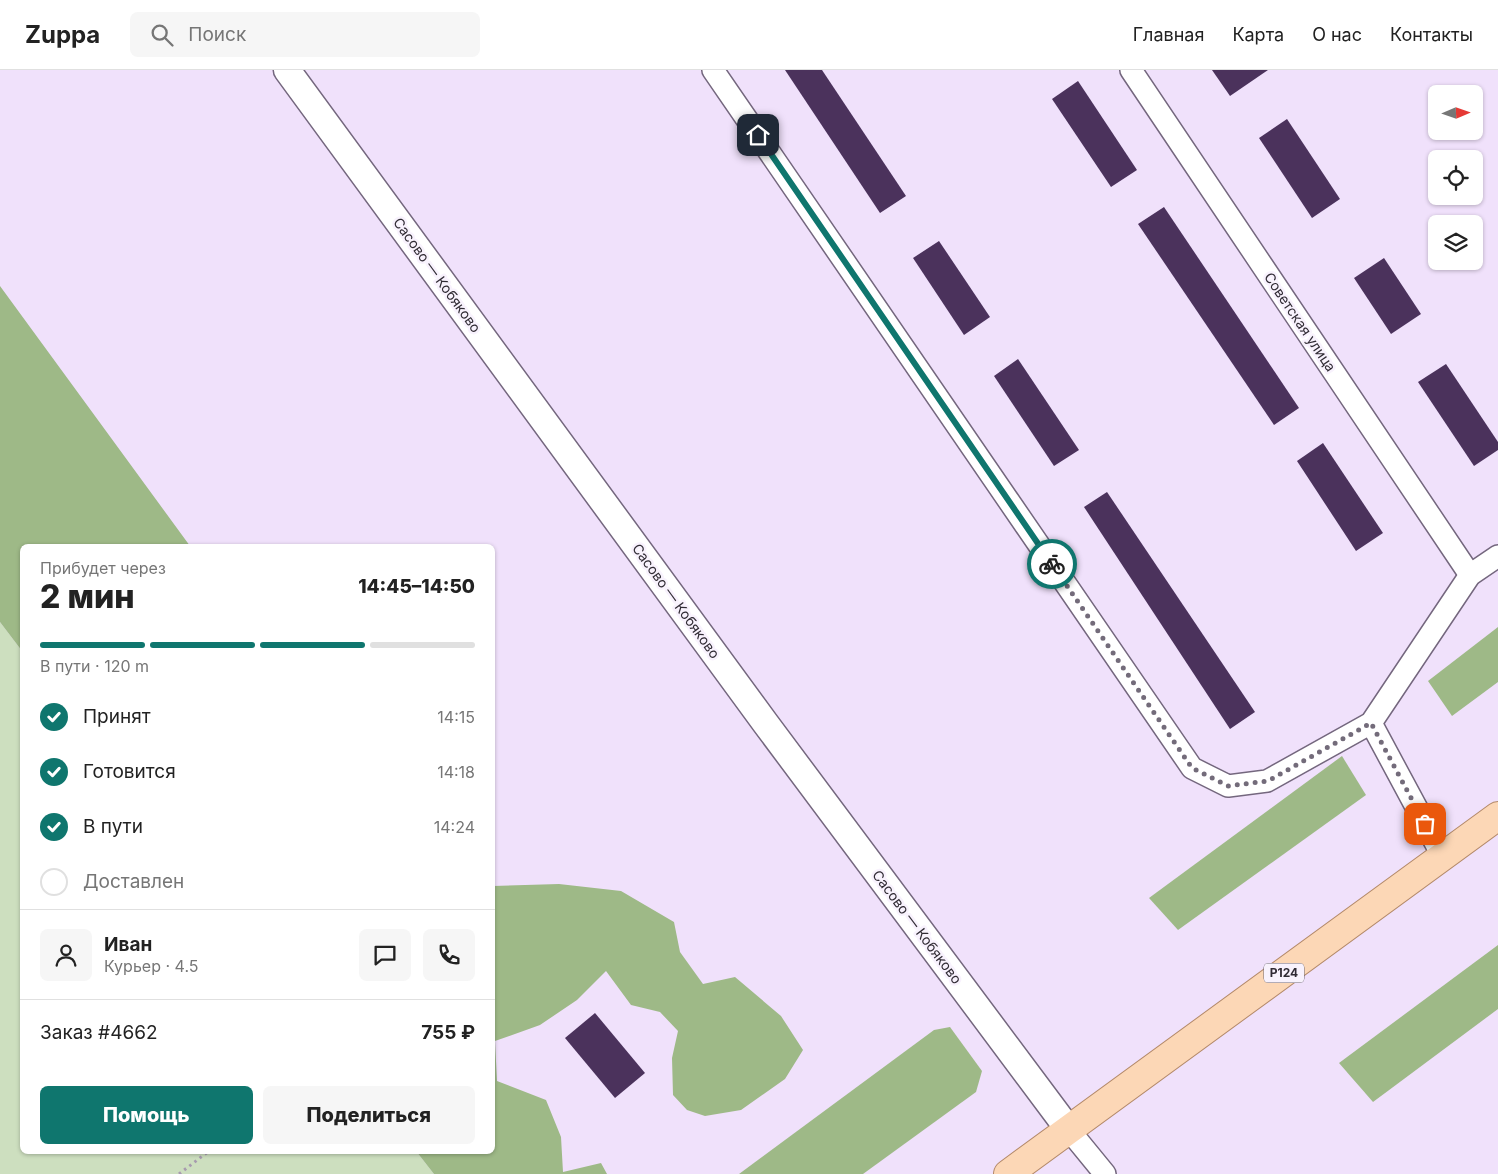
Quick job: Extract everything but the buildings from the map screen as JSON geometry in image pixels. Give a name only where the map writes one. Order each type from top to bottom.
[{"type":"main road","name":"Р124","points":[[1008,1174],[1498,816]]},
{"type":"street","name":"Сасово — Кобяково","points":[[287,70],[766,724],[1069,1130]]},
{"type":"street","points":[[713,70],[1192,768],[1228,786],[1268,781],[1371,723],[1470,575],[1498,556]]},
{"type":"street","name":"Советская улица","points":[[1131,70],[1470,575]]},
{"type":"street","points":[[1371,723],[1443,857]]},
{"type":"street","points":[[1069,1130],[1105,1174]]},
{"type":"path","points":[[179,1174],[205,1154]]},
{"type":"green space","points":[[0,286],[189,544],[20,544],[20,648],[0,622]]},
{"type":"green space","points":[[0,622],[20,648],[20,1154],[418,1154],[434,1174],[0,1174]]},
{"type":"green space","points":[[1498,627],[1498,682],[1452,716],[1428,681]]},
{"type":"green space","points":[[1342,756],[1366,795],[1178,930],[1149,898]]},
{"type":"green space","points":[[559,884],[621,891],[674,922],[680,952],[703,984],[735,977],[781,1016],[803,1050],[785,1079],[741,1110],[705,1116],[687,1110],[673,1095],[672,1058],[678,1031],[660,1012],[631,1005],[606,971],[577,1000],[540,1025],[495,1041],[495,886]]},
{"type":"green space","points":[[1498,945],[1498,1009],[1373,1102],[1339,1063]]},
{"type":"green space","points":[[950,1027],[982,1071],[976,1092],[863,1174],[739,1174],[934,1030]]},
{"type":"green space","points":[[495,1041],[497,1081],[546,1100],[561,1137],[563,1172],[601,1163],[607,1174],[434,1174],[418,1154],[495,1154]]},
{"type":"way so far","points":[[1052,564],[1192,768],[1228,786],[1268,781],[1371,723],[1425,824]]},
{"type":"route","points":[[758,135],[1052,564]]}]
